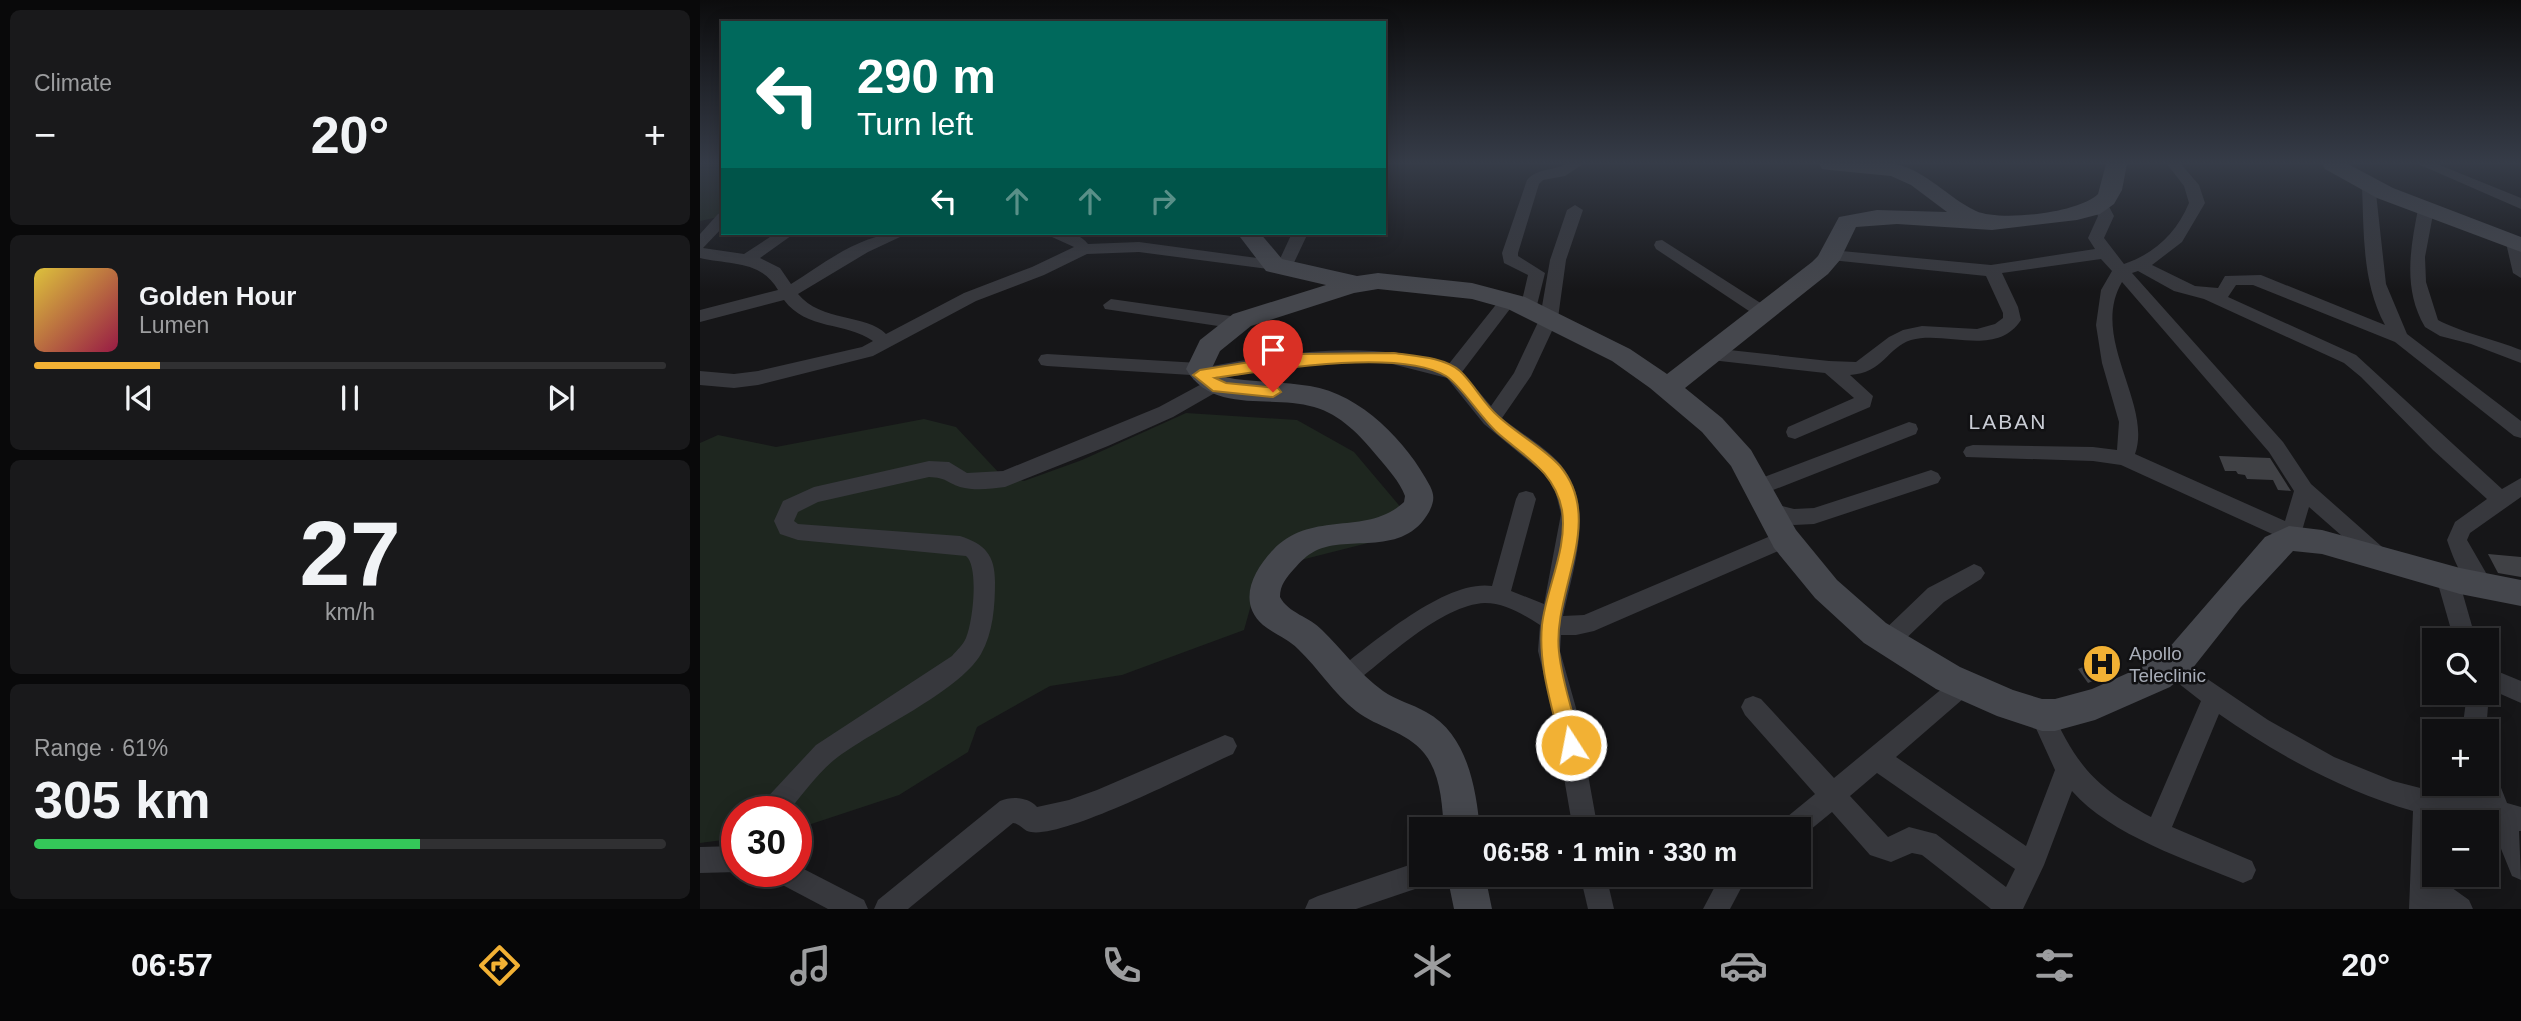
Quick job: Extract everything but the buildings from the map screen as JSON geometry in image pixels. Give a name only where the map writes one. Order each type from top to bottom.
[{"type":"street","points":[[1491,419],[1522,376],[1528,309],[1537,273],[1510,259],[1525,206]]},
{"type":"street","points":[[1956,206],[1968,215],[1992,223]]},
{"type":"street","points":[[1667,388],[1820,268],[1831,256],[1847,222],[1866,218],[1992,223],[2064,215],[2093,206]]},
{"type":"street","points":[[2102,206],[2106,216],[2096,238],[2105,253],[2276,447],[2304,490],[2382,559]]},
{"type":"street","points":[[2124,458],[2131,443],[2131,427],[2116,385],[2106,317],[2109,291],[2120,271],[2140,265],[2168,248],[2187,226],[2195,206]]},
{"type":"street","points":[[2371,206],[2373,266],[2378,292],[2389,319],[2401,338]]},
{"type":"street","points":[[2419,206],[2518,244],[2521,273]]},
{"type":"street","points":[[2426,209],[2417,257],[2418,282],[2431,323],[2446,332],[2475,339],[2521,357]]},
{"type":"street","points":[[1453,373],[1459,361],[1528,309],[1558,260],[1575,210]]},
{"type":"street","points":[[700,218],[721,216]]},
{"type":"street","points":[[700,244],[721,218]]},
{"type":"street","points":[[745,261],[784,235]]},
{"type":"street","points":[[700,316],[788,293],[862,248],[890,235]]},
{"type":"street","points":[[1063,235],[1077,240],[1084,249]]},
{"type":"street","points":[[1250,235],[1278,267]]},
{"type":"street","points":[[1278,267],[1299,235]]},
{"type":"street","points":[[1662,245],[1763,313]]},
{"type":"street","points":[[700,378],[734,381],[758,378],[848,358],[884,345],[970,297],[1038,271],[1084,249],[1139,247],[1278,267],[1348,281],[1352,285]]},
{"type":"street","points":[[700,253],[745,261],[775,273],[800,308],[839,325],[878,334],[884,345]]},
{"type":"street","points":[[1831,256],[1993,271],[2002,267],[2105,253]]},
{"type":"street","points":[[2140,265],[2194,293],[2210,296],[2350,359],[2367,372],[2440,445],[2501,500]]},
{"type":"street","points":[[1711,354],[1830,368],[1855,368],[1872,363],[1898,339],[1909,334],[1983,334],[2003,329],[2012,320],[2012,307],[1995,281],[1993,271]]},
{"type":"street","points":[[2210,296],[2223,293],[2231,280],[2255,279],[2401,338],[2521,431]]},
{"type":"street","points":[[1204,377],[1209,346],[1238,323],[1266,311],[1352,285],[1378,281],[1472,291],[1528,309],[1621,355],[1667,388],[1727,439],[1741,458],[1785,540],[1850,612],[1887,642],[1963,685],[2027,712],[2042,715],[2055,715],[2095,704],[2158,676],[2180,660],[2230,597],[2276,546],[2291,535],[2304,490]]},
{"type":"street","points":[[1111,305],[1238,323]]},
{"type":"street","points":[[785,796],[824,753],[860,727],[953,670],[969,654],[978,636],[985,570],[982,558],[975,550],[960,545],[798,532],[787,528],[787,514],[814,495],[929,469],[949,470],[963,480],[981,482],[1005,479],[1166,412],[1204,377],[1260,364],[1344,358],[1406,359],[1434,365],[1453,373],[1491,419],[1554,471],[1566,494],[1571,514],[1568,542],[1551,621],[1549,651],[1564,709],[1584,817]]},
{"type":"street","points":[[1047,360],[1204,377],[1309,394],[1334,404],[1364,423],[1420,494],[1420,502],[1404,522],[1392,528],[1323,537],[1306,542],[1282,562],[1265,586],[1264,598],[1268,608],[1310,639],[1344,678],[1371,702],[1430,733],[1443,750],[1453,772],[1460,817]]},
{"type":"street","points":[[1795,432],[1863,402],[1864,396],[1860,390],[1830,368]]},
{"type":"street","points":[[1764,500],[1909,429]]},
{"type":"street","points":[[1973,452],[2093,454],[2124,458],[2291,535],[2447,577],[2521,593]]},
{"type":"street","points":[[1764,500],[1794,517],[1814,516],[1931,478]]},
{"type":"street","points":[[2482,585],[2463,556],[2457,540],[2462,528],[2521,486]]},
{"type":"street","points":[[1499,597],[1526,499]]},
{"type":"street","points":[[1344,678],[1440,607],[1464,597],[1487,594],[1541,611],[1551,621],[1564,626],[1586,624],[1785,540]]},
{"type":"street","points":[[1887,642],[1936,595],[1974,573]]},
{"type":"street","points":[[2447,577],[2462,628]]},
{"type":"street","points":[[2172,665],[2214,699],[2289,745],[2361,780],[2426,802],[2511,816]]},
{"type":"street","points":[[2499,682],[2521,692]]},
{"type":"street","points":[[1807,817],[1963,685]]},
{"type":"street","points":[[2158,831],[2214,699]]},
{"type":"street","points":[[1753,707],[1879,846],[1887,851],[1895,850],[1909,841],[1927,843],[2010,908],[2031,865],[2068,768]]},
{"type":"street","points":[[2042,715],[2068,768],[2093,796],[2130,819],[2243,870]]},
{"type":"street","points":[[887,909],[1009,810],[1025,812],[1031,820],[1052,818],[1225,746]]},
{"type":"street","points":[[1875,757],[2031,865]]},
{"type":"street","points":[[2496,796],[2511,816],[2521,867]]},
{"type":"street","points":[[2426,802],[2426,810]]},
{"type":"street","points":[[700,860],[721,859]]},
{"type":"street","points":[[1318,909],[1409,878]]},
{"type":"street","points":[[812,887],[855,909]]},
{"type":"street","points":[[1468,887],[1473,909]]},
{"type":"street","points":[[1596,887],[1601,909]]},
{"type":"street","points":[[1716,909],[1728,887]]},
{"type":"street","points":[[2422,887],[2422,909]]},
{"type":"street","points":[[2429,887],[2460,909]]},
{"type":"shaded area","points":[[700,206],[721,206],[721,216],[700,221]]},
{"type":"shaded area","points":[[1186,413],[1297,420],[1354,452],[1403,510],[1372,542],[1285,564],[1263,582],[1251,605],[1244,630],[1122,675],[1050,686],[977,727],[968,752],[899,795],[812,824],[812,796],[721,796],[721,840],[700,843],[700,443],[718,435],[776,447],[924,419],[956,427],[1000,474],[1024,481],[1082,460]]},
{"type":"place","name":"Apollo Teleclinic","points":[[2102,664]]},
{"type":"district","name":"LABAN","points":[[2008,421]]},
{"type":"route","points":[[1273,392],[1213,385],[1200,375],[1301,359],[1394,358],[1434,365],[1453,373],[1472,394],[1480,409],[1554,471],[1566,494],[1571,514],[1568,542],[1551,621],[1549,651],[1571,745]]}]
